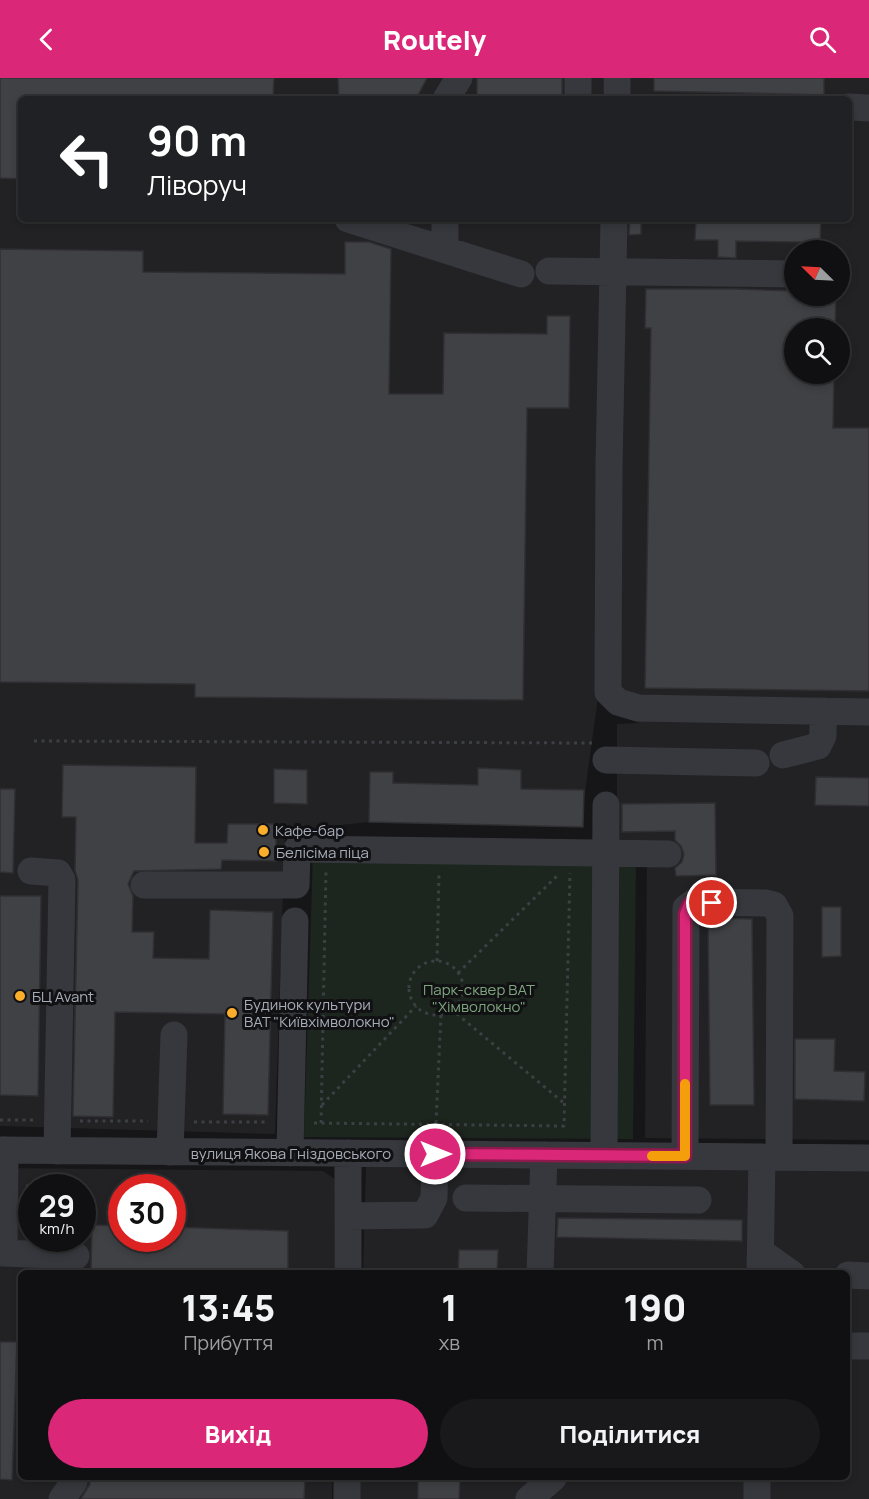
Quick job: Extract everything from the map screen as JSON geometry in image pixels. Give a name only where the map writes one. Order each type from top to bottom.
[{"type":"street","points":[[448,96],[459,78]]},
{"type":"street","points":[[578,78],[578,96]]},
{"type":"street","points":[[617,78],[617,96]]},
{"type":"street","points":[[852,107],[869,108]]},
{"type":"street","points":[[357,222],[521,274]]},
{"type":"street","points":[[445,222],[445,250]]},
{"type":"street","points":[[614,222],[609,466],[608,692],[618,702],[638,708],[869,712]]},
{"type":"street","points":[[549,271],[784,274]]},
{"type":"street","points":[[783,754],[818,746],[823,736],[823,711]]},
{"type":"street","points":[[600,752],[756,763]]},
{"type":"street","points":[[604,1155],[606,805]]},
{"type":"street","points":[[144,885],[296,885],[297,849],[668,854]]},
{"type":"street","points":[[31,871],[58,873],[62,880],[57,1151]]},
{"type":"street","points":[[685,1156],[686,908],[694,903],[774,905],[780,916],[771,1157],[760,1263],[780,1270]]},
{"type":"street","points":[[290,1153],[296,921]]},
{"type":"street","points":[[170,1152],[174,1035]]},
{"type":"street","points":[[3,1150],[4,1253],[76,1256]]},
{"type":"street","name":"вулиця Якова Гніздовського","points":[[3,1150],[869,1158]]},
{"type":"street","points":[[348,1153],[348,1270]]},
{"type":"street","points":[[348,1216],[425,1215],[434,1198],[435,1154]]},
{"type":"street","points":[[540,1270],[544,1155]]},
{"type":"street","points":[[466,1198],[698,1200]]},
{"type":"street","points":[[850,1275],[869,1276]]},
{"type":"street","points":[[850,1346],[869,1346]]},
{"type":"street","points":[[347,1480],[347,1499]]},
{"type":"street","points":[[529,1499],[551,1480]]},
{"type":"street","points":[[757,1480],[757,1499]]},
{"type":"path","points":[[34,741],[600,752]]},
{"type":"path","points":[[321,1123],[327,862]]},
{"type":"path","points":[[437,961],[439,862]]},
{"type":"path","points":[[564,1126],[570,863]]},
{"type":"path","points":[[458,973],[562,871]]},
{"type":"path","points":[[437,961],[445,963],[458,973],[462,989],[461,997],[452,1009],[441,1014],[431,1014],[416,1006],[409,989],[414,972],[420,966],[437,961]]},
{"type":"path","points":[[321,1106],[416,1006]]},
{"type":"path","points":[[452,1009],[565,1104]]},
{"type":"path","points":[[436,1123],[441,1014]]},
{"type":"shaded area","points":[[0,78],[603,78],[603,96],[18,96],[18,222],[602,222],[598,698],[583,806],[583,827],[369,822],[285,831],[275,1134],[0,1126]]},
{"type":"shaded area","points":[[626,78],[869,78],[869,1140],[645,1138],[647,844],[619,844],[617,832],[617,724],[638,723],[618,689],[625,222],[852,222],[852,96],[625,96]]},
{"type":"shaded area","points":[[366,1165],[869,1166],[869,1499],[358,1499],[359,1480],[850,1480],[850,1270],[363,1270]]},
{"type":"shaded area","points":[[0,1168],[323,1171],[335,1179],[334,1270],[18,1270],[18,1480],[332,1480],[332,1499],[0,1499]]},
{"type":"green space","name":"Парк-сквер ВАТ \"Хімволокно\"","points":[[313,853],[636,860],[633,1139],[304,1137]]},
{"type":"building","points":[[0,78],[274,78],[273,96],[18,96],[18,179],[0,178]]},
{"type":"building","points":[[338,78],[427,78],[418,96],[339,96]]},
{"type":"building","points":[[477,78],[562,78],[562,96],[477,96]]},
{"type":"building","points":[[654,78],[824,78],[824,95],[654,91]]},
{"type":"building","points":[[630,222],[641,222],[641,234],[629,235]]},
{"type":"building","points":[[696,222],[821,222],[820,240],[736,241],[736,258],[718,257],[718,240],[695,240]]},
{"type":"building","points":[[345,242],[369,242],[391,249],[389,394],[443,394],[444,333],[547,334],[547,316],[570,316],[569,408],[527,408],[523,700],[195,697],[195,684],[0,682],[0,249],[143,251],[143,272],[345,274]]},
{"type":"building","points":[[646,289],[784,291],[784,306],[836,306],[835,318],[784,318],[784,384],[834,384],[833,428],[869,428],[869,691],[645,688],[651,328],[645,328]]},
{"type":"building","points":[[63,765],[196,767],[195,843],[227,843],[228,824],[276,824],[276,861],[222,860],[221,869],[134,871],[128,884],[133,896],[132,932],[154,932],[153,958],[209,959],[210,910],[273,912],[268,1115],[223,1114],[225,1014],[115,1012],[113,1117],[73,1116],[78,880],[75,870],[76,817],[62,817]]},
{"type":"building","points":[[478,768],[521,770],[521,789],[584,790],[583,827],[369,822],[370,772],[393,772],[393,783],[478,785]]},
{"type":"building","points":[[274,769],[307,770],[307,804],[274,803]]},
{"type":"building","points":[[816,777],[869,778],[869,806],[815,805]]},
{"type":"building","points":[[0,789],[15,789],[13,873],[0,872]]},
{"type":"building","points":[[715,803],[716,875],[676,876],[675,868],[682,862],[684,854],[681,846],[675,840],[675,831],[622,832],[622,804]]},
{"type":"building","name":"БЦ Avant","points":[[0,896],[41,896],[38,1096],[0,1095]]},
{"type":"building","points":[[822,907],[841,907],[841,956],[822,957]]},
{"type":"building","points":[[708,918],[752,919],[754,1105],[710,1105]]},
{"type":"building","points":[[795,1039],[835,1039],[834,1071],[865,1072],[864,1101],[795,1099]]},
{"type":"building","points":[[558,1218],[742,1220],[742,1241],[557,1237]]},
{"type":"building","points":[[96,1225],[108,1226],[108,1252],[186,1252],[186,1227],[288,1231],[288,1270],[91,1270],[91,1252],[96,1252]]},
{"type":"building","points":[[459,1250],[498,1250],[497,1270],[458,1270]]},
{"type":"building","points":[[0,1342],[17,1342],[12,1480],[0,1479]]},
{"type":"building","points":[[89,1480],[305,1480],[304,1499],[81,1499],[90,1484]]},
{"type":"building","points":[[418,1480],[460,1480],[459,1499],[418,1499]]},
{"type":"slow traffic","points":[[652,1156],[685,1156],[685,1084]]},
{"type":"place","name":"Кафе-бар","points":[[263,830]]},
{"type":"place","name":"Белісіма піца","points":[[264,852]]},
{"type":"place","name":"БЦ Avant","points":[[20,996]]},
{"type":"place","name":"Будинок культури ВАТ \"Київхімволокно\"","points":[[232,1013]]},
{"type":"route","points":[[435,1154],[685,1156],[685,914],[689,904],[712,903]]}]
